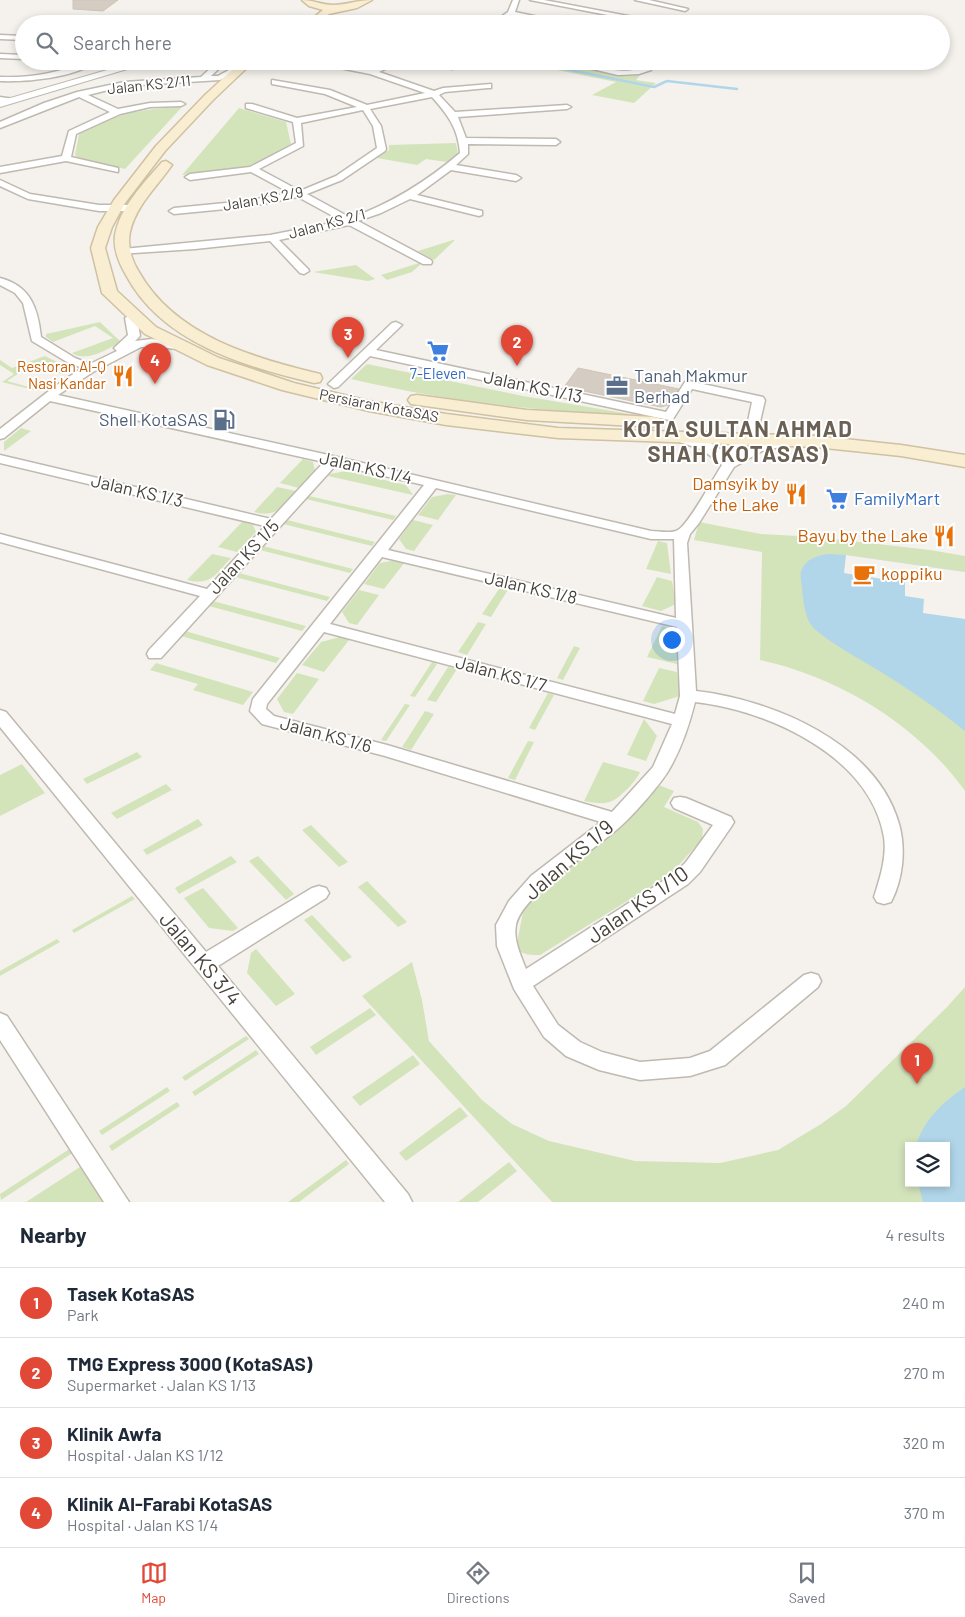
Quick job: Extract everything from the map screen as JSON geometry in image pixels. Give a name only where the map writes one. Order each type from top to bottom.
[{"type":"main road","points":[[322,15],[326,12],[357,5],[367,0]]},
{"type":"main road","points":[[308,1],[342,7]]},
{"type":"main road","points":[[307,15],[316,8],[308,1]]},
{"type":"main road","name":"Persiaran KotaSAS","points":[[239,70],[187,119],[115,208],[102,233],[98,247],[98,262],[102,278],[116,303],[131,318],[177,346],[217,363],[322,396],[486,426],[557,433],[665,436],[748,432],[792,440],[879,447],[965,461]]},
{"type":"main road","points":[[204,120],[257,70]]},
{"type":"main road","name":"Persiaran KotaSAS","points":[[174,155],[134,208],[122,234],[123,252],[136,282],[159,310],[172,321],[202,339],[226,349],[284,370],[334,384],[408,399],[527,415],[748,432],[883,435],[965,447]]},
{"type":"street","points":[[508,15],[511,13],[516,0]]},
{"type":"street","points":[[533,0],[617,15]]},
{"type":"street","points":[[638,0],[687,6],[679,15]]},
{"type":"street","points":[[511,13],[522,15]]},
{"type":"street","points":[[0,37],[15,38]]},
{"type":"street","points":[[0,56],[15,57]]},
{"type":"street","points":[[0,80],[36,78],[63,70]]},
{"type":"street","points":[[2,101],[116,70]]},
{"type":"street","points":[[2,101],[123,70]]},
{"type":"street","points":[[124,84],[136,70]]},
{"type":"street","points":[[203,79],[213,70]]},
{"type":"street","name":"Jalan KS 2/11","points":[[0,125],[47,105],[80,94],[124,84],[220,78],[234,70]]},
{"type":"street","points":[[360,70],[372,72],[434,94],[453,115],[463,141],[556,142]]},
{"type":"street","points":[[372,72],[377,70]]},
{"type":"street","points":[[605,70],[624,74],[644,70]]},
{"type":"street","points":[[203,79],[216,83],[218,89]]},
{"type":"street","points":[[275,82],[327,92],[365,107]]},
{"type":"street","points":[[249,106],[297,121],[434,94],[442,90],[488,86]]},
{"type":"street","points":[[80,94],[117,112]]},
{"type":"street","points":[[66,158],[72,134],[117,112],[150,106],[181,104]]},
{"type":"street","points":[[453,115],[567,106]]},
{"type":"street","name":"Jalan KS 2/9","points":[[174,210],[246,204],[300,194],[339,178],[382,149],[377,126],[365,107]]},
{"type":"street","points":[[190,177],[252,169],[300,144],[297,121]]},
{"type":"street","name":"Jalan KS 2/1","points":[[123,252],[272,238],[352,221],[408,196],[450,167],[464,154],[463,141]]},
{"type":"street","points":[[0,170],[66,158],[115,170]]},
{"type":"street","points":[[450,167],[516,178]]},
{"type":"street","points":[[252,169],[427,262]]},
{"type":"street","points":[[0,183],[28,196],[92,207],[134,208]]},
{"type":"street","points":[[408,196],[479,213]]},
{"type":"street","points":[[272,238],[304,271]]},
{"type":"street","points":[[0,281],[25,295],[31,304],[36,339],[71,360],[91,368]]},
{"type":"street","points":[[112,356],[115,351],[133,339],[135,332],[131,318]]},
{"type":"street","points":[[334,384],[396,326]]},
{"type":"street","points":[[0,435],[49,397],[112,356],[140,343],[177,346]]},
{"type":"street","name":"Jalan KS 1/13","points":[[368,352],[669,416],[689,385],[759,400],[748,432]]},
{"type":"street","name":"Jalan KS 1/4","points":[[49,397],[333,460],[651,535],[667,536],[683,533]]},
{"type":"street","points":[[683,533],[692,523],[748,432]]},
{"type":"street","points":[[665,436],[704,444],[720,454],[729,464]]},
{"type":"street","points":[[729,464],[754,450],[792,440]]},
{"type":"street","name":"Jalan KS 1/3","points":[[0,459],[274,524]]},
{"type":"street","name":"Jalan KS 1/5","points":[[155,654],[333,460]]},
{"type":"street","name":"Jalan KS 1/6","points":[[432,483],[259,703],[258,711],[268,720],[387,751],[616,820]]},
{"type":"street","name":"Jalan KS 1/9","points":[[683,533],[680,543],[688,696],[682,721],[660,770],[616,820],[538,882],[516,906],[506,926],[507,946],[521,983],[551,1031],[573,1049],[599,1061],[640,1071],[690,1067],[717,1058],[811,981]]},
{"type":"street","points":[[0,538],[210,594]]},
{"type":"street","name":"Jalan KS 1/8","points":[[378,552],[683,624]]},
{"type":"street","name":"Jalan KS 1/7","points":[[320,626],[682,721]]},
{"type":"street","points":[[688,696],[737,704],[784,721],[815,736],[837,752],[858,772],[873,788],[888,818],[893,837],[894,858],[884,897]]},
{"type":"street","name":"Jalan KS 3/4","points":[[0,716],[400,1202]]},
{"type":"street","name":"Jalan KS 1/10","points":[[521,983],[681,879],[693,868],[725,822],[680,803]]},
{"type":"street","points":[[204,964],[319,893]]},
{"type":"street","points":[[0,1022],[117,1202]]},
{"type":"green space","points":[[557,70],[595,70],[624,76],[640,75],[636,80],[656,83],[634,103],[592,95],[616,82]]},
{"type":"green space","points":[[182,107],[125,169],[78,158],[75,155],[79,134],[104,121],[128,113]]},
{"type":"green space","points":[[239,108],[286,122],[291,144],[251,166],[182,175]]},
{"type":"green space","points":[[456,143],[458,155],[447,162],[426,159],[417,165],[377,158],[389,150],[389,145]]},
{"type":"green space","points":[[455,240],[434,260],[418,251]]},
{"type":"green space","points":[[421,264],[412,272],[387,280],[381,275]]},
{"type":"green space","points":[[356,265],[375,279],[368,281],[313,272]]},
{"type":"green space","points":[[100,322],[121,342],[90,356],[78,356],[72,353],[113,338],[95,326],[53,342],[46,337],[46,334]]},
{"type":"green space","points":[[45,356],[65,366],[63,374],[30,366],[7,381],[40,390],[2,382],[14,374],[0,365],[0,360],[12,368]]},
{"type":"green space","points":[[367,364],[523,396],[636,415],[564,411],[493,404],[386,387],[351,379]]},
{"type":"green space","points":[[21,428],[31,431],[4,451],[4,442]]},
{"type":"green space","points":[[303,459],[313,462],[315,470],[299,488],[280,483]]},
{"type":"green space","points":[[346,471],[406,485],[413,495],[328,476]]},
{"type":"green space","points":[[277,487],[296,491],[283,506],[274,512],[268,514],[254,512]]},
{"type":"green space","points":[[448,494],[456,495],[438,520],[418,515],[432,497]]},
{"type":"green space","points":[[309,496],[396,516],[393,520],[306,499]]},
{"type":"green space","points":[[287,520],[375,542],[372,546],[283,524]]},
{"type":"green space","points":[[413,520],[433,525],[414,551],[406,549],[399,539]]},
{"type":"green space","points":[[242,522],[253,525],[256,532],[237,552],[218,547]]},
{"type":"green space","points":[[699,522],[761,534],[816,537],[930,550],[965,556],[965,791],[946,767],[924,745],[874,707],[819,678],[760,660],[762,552],[694,540]]},
{"type":"green space","points":[[658,541],[667,543],[671,574],[646,569]]},
{"type":"green space","points":[[263,546],[353,569],[350,573],[260,550]]},
{"type":"green space","points":[[212,554],[231,558],[217,574],[208,580],[187,580]]},
{"type":"green space","points":[[396,560],[405,562],[384,589],[364,584],[380,563]]},
{"type":"green space","points":[[239,573],[330,597],[327,601],[235,577]]},
{"type":"green space","points":[[657,577],[672,581],[676,604],[661,611],[642,606]]},
{"type":"green space","points":[[501,586],[509,588],[491,617],[482,614]]},
{"type":"green space","points":[[359,590],[379,595],[357,625],[349,623],[342,612]]},
{"type":"green space","points":[[213,601],[306,626],[302,631],[209,606]]},
{"type":"green space","points":[[478,622],[486,624],[467,655],[458,652]]},
{"type":"green space","points":[[662,626],[667,627],[679,638],[681,665],[647,657]]},
{"type":"green space","points":[[185,631],[280,658],[276,663],[181,636]]},
{"type":"green space","points":[[340,637],[349,640],[324,672],[302,665],[321,642]]},
{"type":"green space","points":[[574,646],[580,648],[563,680],[557,678]]},
{"type":"green space","points":[[432,662],[437,664],[415,697],[410,696]]},
{"type":"green space","points":[[156,663],[253,692],[243,705],[193,690],[198,684],[150,670]]},
{"type":"green space","points":[[448,667],[457,669],[436,702],[427,700]]},
{"type":"green space","points":[[659,668],[677,672],[680,696],[654,704],[643,701]]},
{"type":"green space","points":[[297,673],[319,679],[293,714],[284,712],[277,699]]},
{"type":"green space","points":[[548,693],[554,695],[535,730],[529,728]]},
{"type":"green space","points":[[405,704],[410,705],[386,741],[381,740]]},
{"type":"green space","points":[[425,711],[434,714],[411,750],[402,747]]},
{"type":"green space","points":[[644,719],[657,736],[646,761],[627,755]]},
{"type":"green space","points":[[528,741],[534,742],[515,780],[508,778]]},
{"type":"green space","points":[[137,752],[142,757],[87,784],[83,779]]},
{"type":"green space","points":[[603,762],[640,772],[628,788],[612,801],[595,803],[584,801]]},
{"type":"green space","points":[[22,764],[45,793],[0,816],[0,775]]},
{"type":"green space","points":[[166,784],[172,790],[117,819],[111,813]]},
{"type":"green space","points":[[656,784],[674,791],[664,807],[698,822],[703,829],[702,839],[671,874],[540,955],[527,954],[518,950],[516,948],[523,912],[528,904],[615,828]]},
{"type":"green space","points":[[198,819],[203,825],[147,855],[143,850]]},
{"type":"green space","points":[[311,825],[348,862],[339,867],[302,830]]},
{"type":"green space","points":[[231,856],[237,862],[179,894],[175,888]]},
{"type":"green space","points":[[258,856],[294,894],[286,900],[249,861]]},
{"type":"green space","points":[[367,881],[407,922],[398,927],[358,887]]},
{"type":"green space","points":[[203,888],[238,928],[233,931],[209,928],[184,898]]},
{"type":"green space","points":[[132,896],[135,899],[74,933],[72,930]]},
{"type":"green space","points":[[312,915],[352,957],[343,962],[304,920]]},
{"type":"green space","points":[[57,939],[60,942],[0,976],[0,971]]},
{"type":"green space","points":[[256,949],[295,994],[276,1006],[247,973],[251,953]]},
{"type":"green space","points":[[412,962],[422,1000],[429,1041],[482,1100],[512,1124],[549,1141],[635,1161],[720,1163],[778,1150],[821,1124],[846,1106],[965,987],[965,1202],[552,1202],[362,996]]},
{"type":"green space","points":[[370,1008],[376,1015],[316,1055],[310,1047]]},
{"type":"green space","points":[[246,1036],[249,1039],[185,1081],[182,1077]]},
{"type":"green space","points":[[256,1050],[259,1054],[195,1096],[192,1092]]},
{"type":"green space","points":[[413,1055],[420,1064],[360,1106],[352,1097]]},
{"type":"green space","points":[[167,1087],[170,1091],[102,1135],[99,1131]]},
{"type":"green space","points":[[177,1102],[180,1106],[112,1151],[109,1146]]},
{"type":"green space","points":[[460,1107],[468,1116],[406,1161],[399,1153]]},
{"type":"green space","points":[[71,1148],[74,1152],[1,1200],[0,1194]]},
{"type":"green space","points":[[346,1160],[349,1164],[299,1202],[288,1202]]},
{"type":"green space","points":[[509,1162],[517,1171],[478,1202],[458,1202]]},
{"type":"green space","points":[[83,1165],[107,1202],[26,1202]]},
{"type":"water","points":[[830,554],[965,572],[965,731],[924,700],[833,643],[811,625],[806,615],[804,603],[801,580],[802,568],[813,558]]},
{"type":"water","points":[[965,1087],[965,1202],[923,1202],[919,1187],[950,1187],[950,1142],[917,1142],[929,1120],[949,1099]]},
{"type":"pier","points":[[846,555],[965,572],[965,619],[923,613],[924,599],[905,596],[905,576],[889,573],[889,580],[844,573]]},
{"type":"building","points":[[73,0],[118,0],[103,11],[73,9]]},
{"type":"building","name":"Tanah Makmur Berhad","points":[[578,368],[679,389],[668,405],[661,407],[564,387]]},
{"type":"waterway","points":[[570,70],[654,87],[667,81],[737,89]]},
{"type":"place","name":"7-Eleven","points":[[438,351]]},
{"type":"place","name":"Klinik Awfa","points":[[348,358]]},
{"type":"place","name":"TMG Express 3000 (KotaSAS)","points":[[517,366]]},
{"type":"place","name":"Restoran Al-Q Nasi Kandar","points":[[123,376]]},
{"type":"place","name":"Klinik Al-Farabi KotaSAS","points":[[155,384]]},
{"type":"place","name":"Tanah Makmur Berhad","points":[[617,386]]},
{"type":"place","name":"Shell KotaSAS","points":[[224,420]]},
{"type":"place","name":"Damsyik by the Lake","points":[[796,494]]},
{"type":"place","name":"FamilyMart","points":[[837,499]]},
{"type":"place","name":"Bayu by the Lake","points":[[944,536]]},
{"type":"place","name":"koppiku","points":[[864,574]]},
{"type":"place","name":"Tasek KotaSAS","points":[[917,1084]]},
{"type":"district","name":"KOTA SULTAN AHMAD SHAH (KOTASAS)","points":[[738,442]]}]
